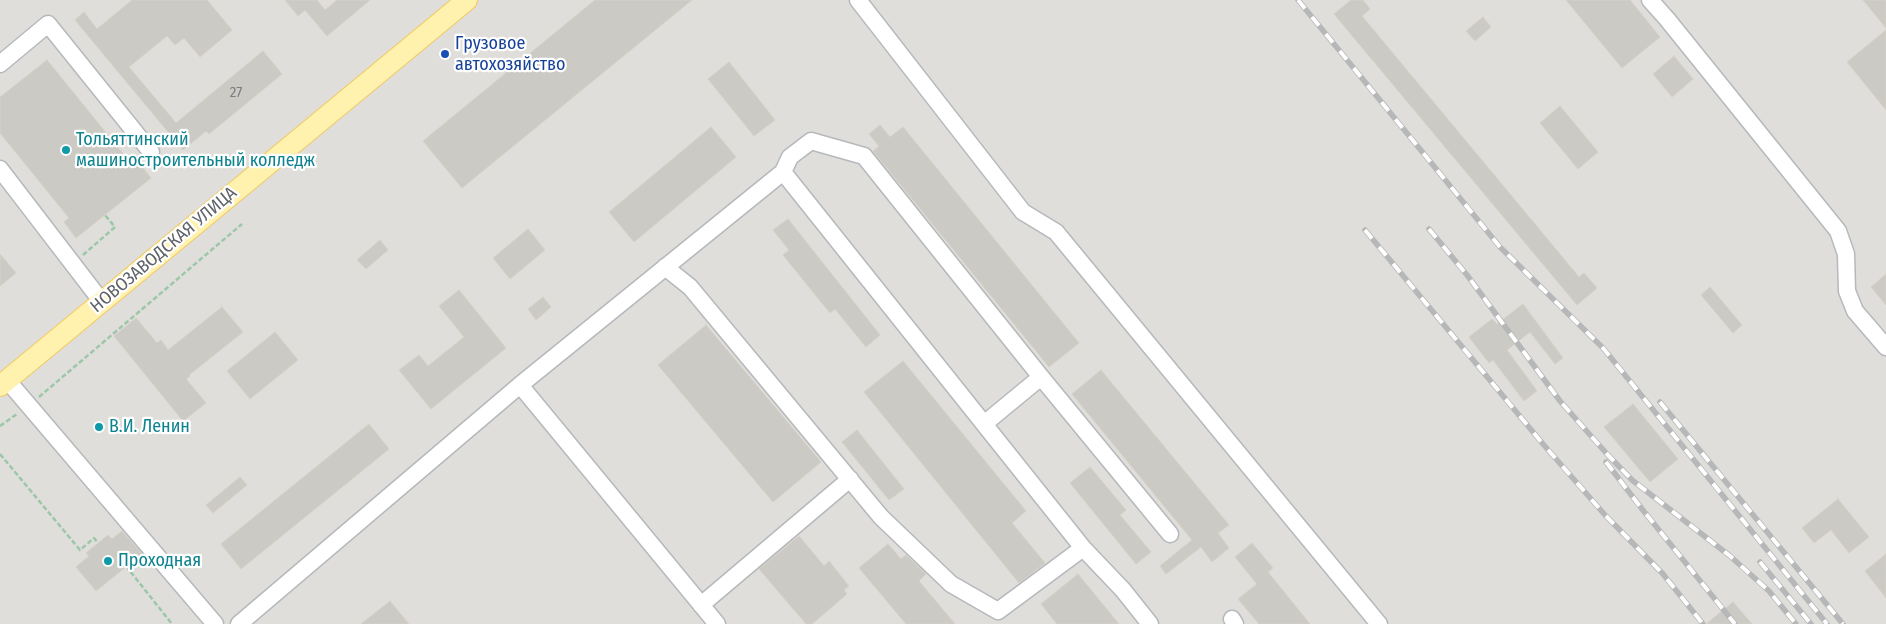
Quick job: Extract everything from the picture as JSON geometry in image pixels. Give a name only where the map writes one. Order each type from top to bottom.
[{"type":"main road","name":"НОВОЗАВОДСКАЯ УЛИЦА","points":[[4,383],[467,0]]},
{"type":"lane","points":[[858,0],[1023,212],[1056,232],[1379,624]]},
{"type":"lane","points":[[1650,0],[1668,19],[1838,230],[1846,254],[1847,291],[1855,311],[1886,347]]},
{"type":"lane","points":[[0,64],[48,24],[151,152]]},
{"type":"lane","points":[[239,624],[520,384],[783,172],[790,156],[811,140],[864,156],[1170,534]]},
{"type":"lane","points":[[0,169],[102,302]]},
{"type":"lane","points":[[783,172],[1083,548],[1123,590],[1150,624]]},
{"type":"lane","points":[[665,267],[690,287],[881,517],[951,584],[998,611],[1083,548]]},
{"type":"lane","points":[[984,424],[1041,377]]},
{"type":"lane","points":[[4,383],[29,406],[216,624]]},
{"type":"lane","points":[[520,384],[717,624]]},
{"type":"lane","points":[[701,605],[850,479]]},
{"type":"path","points":[[72,263],[115,227],[105,215]]},
{"type":"path","points":[[0,426],[29,406],[242,224]]},
{"type":"path","points":[[0,454],[80,550],[94,538],[98,543]]},
{"type":"path","points":[[126,566],[172,624]]},
{"type":"shaded area","points":[[0,0],[461,0],[0,380]]},
{"type":"shaded area","points":[[477,0],[1886,0],[1886,624],[0,624],[0,386]]},
{"type":"building","points":[[132,0],[207,0],[232,30],[200,57],[184,38],[175,45],[167,36],[129,67],[176,123],[263,51],[282,74],[209,134],[206,131],[183,150],[75,20],[84,12],[97,29]]},
{"type":"building","points":[[285,0],[317,0],[325,10],[337,0],[370,0],[327,36],[305,10],[298,16]]},
{"type":"building","points":[[595,0],[692,0],[462,188],[423,141]]},
{"type":"building","points":[[1351,0],[1363,0],[1370,9],[1362,16],[1579,277],[1584,273],[1597,288],[1577,305],[1334,14]]},
{"type":"building","points":[[1566,0],[1630,0],[1660,37],[1622,68]]},
{"type":"building","points":[[1863,0],[1886,0],[1886,28]]},
{"type":"building","points":[[1483,17],[1491,27],[1475,41],[1466,31]]},
{"type":"building","points":[[1886,30],[1886,110],[1847,62]]},
{"type":"building","points":[[1674,56],[1693,79],[1672,97],[1653,74]]},
{"type":"building","name":"Тольяттинский машиностроительный колледж","points":[[47,60],[133,166],[138,162],[151,178],[76,238],[64,222],[69,218],[0,133],[0,97]]},
{"type":"building","points":[[729,62],[775,120],[754,136],[708,79]]},
{"type":"building","points":[[1560,106],[1598,152],[1578,169],[1540,123]]},
{"type":"building","points":[[880,125],[890,137],[903,127],[1079,343],[1049,367],[873,151],[879,146],[869,134]]},
{"type":"building","points":[[711,127],[736,157],[634,242],[609,212]]},
{"type":"building","points":[[788,219],[880,335],[866,347],[835,309],[830,313],[783,255],[789,250],[773,230]]},
{"type":"building","points":[[528,229],[545,250],[510,279],[493,258]]},
{"type":"building","points":[[380,240],[388,250],[366,269],[357,260]]},
{"type":"building","points":[[0,254],[16,273],[0,286]]},
{"type":"building","points":[[1886,274],[1886,305],[1871,287]]},
{"type":"building","points":[[1710,287],[1742,325],[1733,333],[1701,295]]},
{"type":"building","points":[[459,290],[506,348],[431,409],[399,370],[419,355],[428,366],[464,337],[439,306]]},
{"type":"building","points":[[543,297],[551,307],[536,320],[528,309]]},
{"type":"building","points":[[1523,304],[1563,358],[1555,364],[1530,332],[1507,350],[1537,391],[1524,401],[1493,360],[1489,363],[1469,337],[1492,319],[1497,324]]},
{"type":"building","points":[[222,307],[243,332],[186,379],[206,403],[183,421],[114,336],[136,318],[157,343],[161,340],[168,350]]},
{"type":"building","points":[[706,325],[821,462],[773,502],[658,365]]},
{"type":"building","points":[[275,332],[298,360],[250,399],[227,371]]},
{"type":"building","points":[[903,361],[1026,511],[1012,523],[1045,563],[1019,583],[864,392]]},
{"type":"building","points":[[1101,370],[1229,525],[1218,533],[1229,548],[1212,562],[1201,547],[1166,574],[1160,566],[1192,540],[1072,394]]},
{"type":"building","points":[[1633,404],[1678,459],[1650,482],[1604,427]]},
{"type":"building","points":[[369,424],[389,449],[241,569],[221,544]]},
{"type":"building","points":[[857,430],[904,489],[889,500],[842,442]]},
{"type":"building","points":[[1090,467],[1126,510],[1120,515],[1151,552],[1136,564],[1070,483]]},
{"type":"building","points":[[240,477],[247,485],[213,513],[206,505]]},
{"type":"building","points":[[1838,499],[1869,537],[1849,553],[1831,530],[1814,543],[1802,528]]},
{"type":"building","name":"Проходная","points":[[122,531],[142,554],[96,591],[76,567],[89,556],[86,553],[108,535],[112,539]]},
{"type":"building","points":[[799,536],[824,566],[829,561],[849,586],[844,590],[847,594],[812,624],[806,624],[759,569]]},
{"type":"building","points":[[1252,543],[1273,568],[1268,572],[1310,624],[1259,624],[1238,599],[1257,584],[1235,557]]},
{"type":"building","points":[[888,544],[901,559],[906,555],[926,574],[919,581],[955,624],[906,624],[859,568]]},
{"type":"building","points":[[1886,554],[1886,598],[1865,571]]},
{"type":"building","points":[[1078,574],[1119,624],[1057,624],[1041,604]]},
{"type":"building","points":[[390,601],[409,624],[361,624]]},
{"type":"building","points":[[1733,602],[1752,624],[1706,624]]},
{"type":"railway","points":[[1298,0],[1500,247],[1603,348],[1827,624]]},
{"type":"railway","points":[[1429,229],[1467,275],[1560,401],[1607,454],[1632,480],[1730,556],[1769,591],[1796,624]]},
{"type":"railway","points":[[1365,230],[1543,444],[1605,515],[1663,574],[1703,624]]},
{"type":"railway","points":[[1660,402],[1843,624]]},
{"type":"railway","points":[[1606,462],[1735,624]]},
{"type":"railway","points":[[1760,562],[1811,624]]},
{"type":"place","name":"Грузовое автохозяйство","points":[[445,54]]},
{"type":"place","name":"Тольяттинский машиностроительный колледж","points":[[66,150]]},
{"type":"place","name":"В.И. Ленин","points":[[99,427]]},
{"type":"place","name":"Проходная","points":[[108,561]]}]
